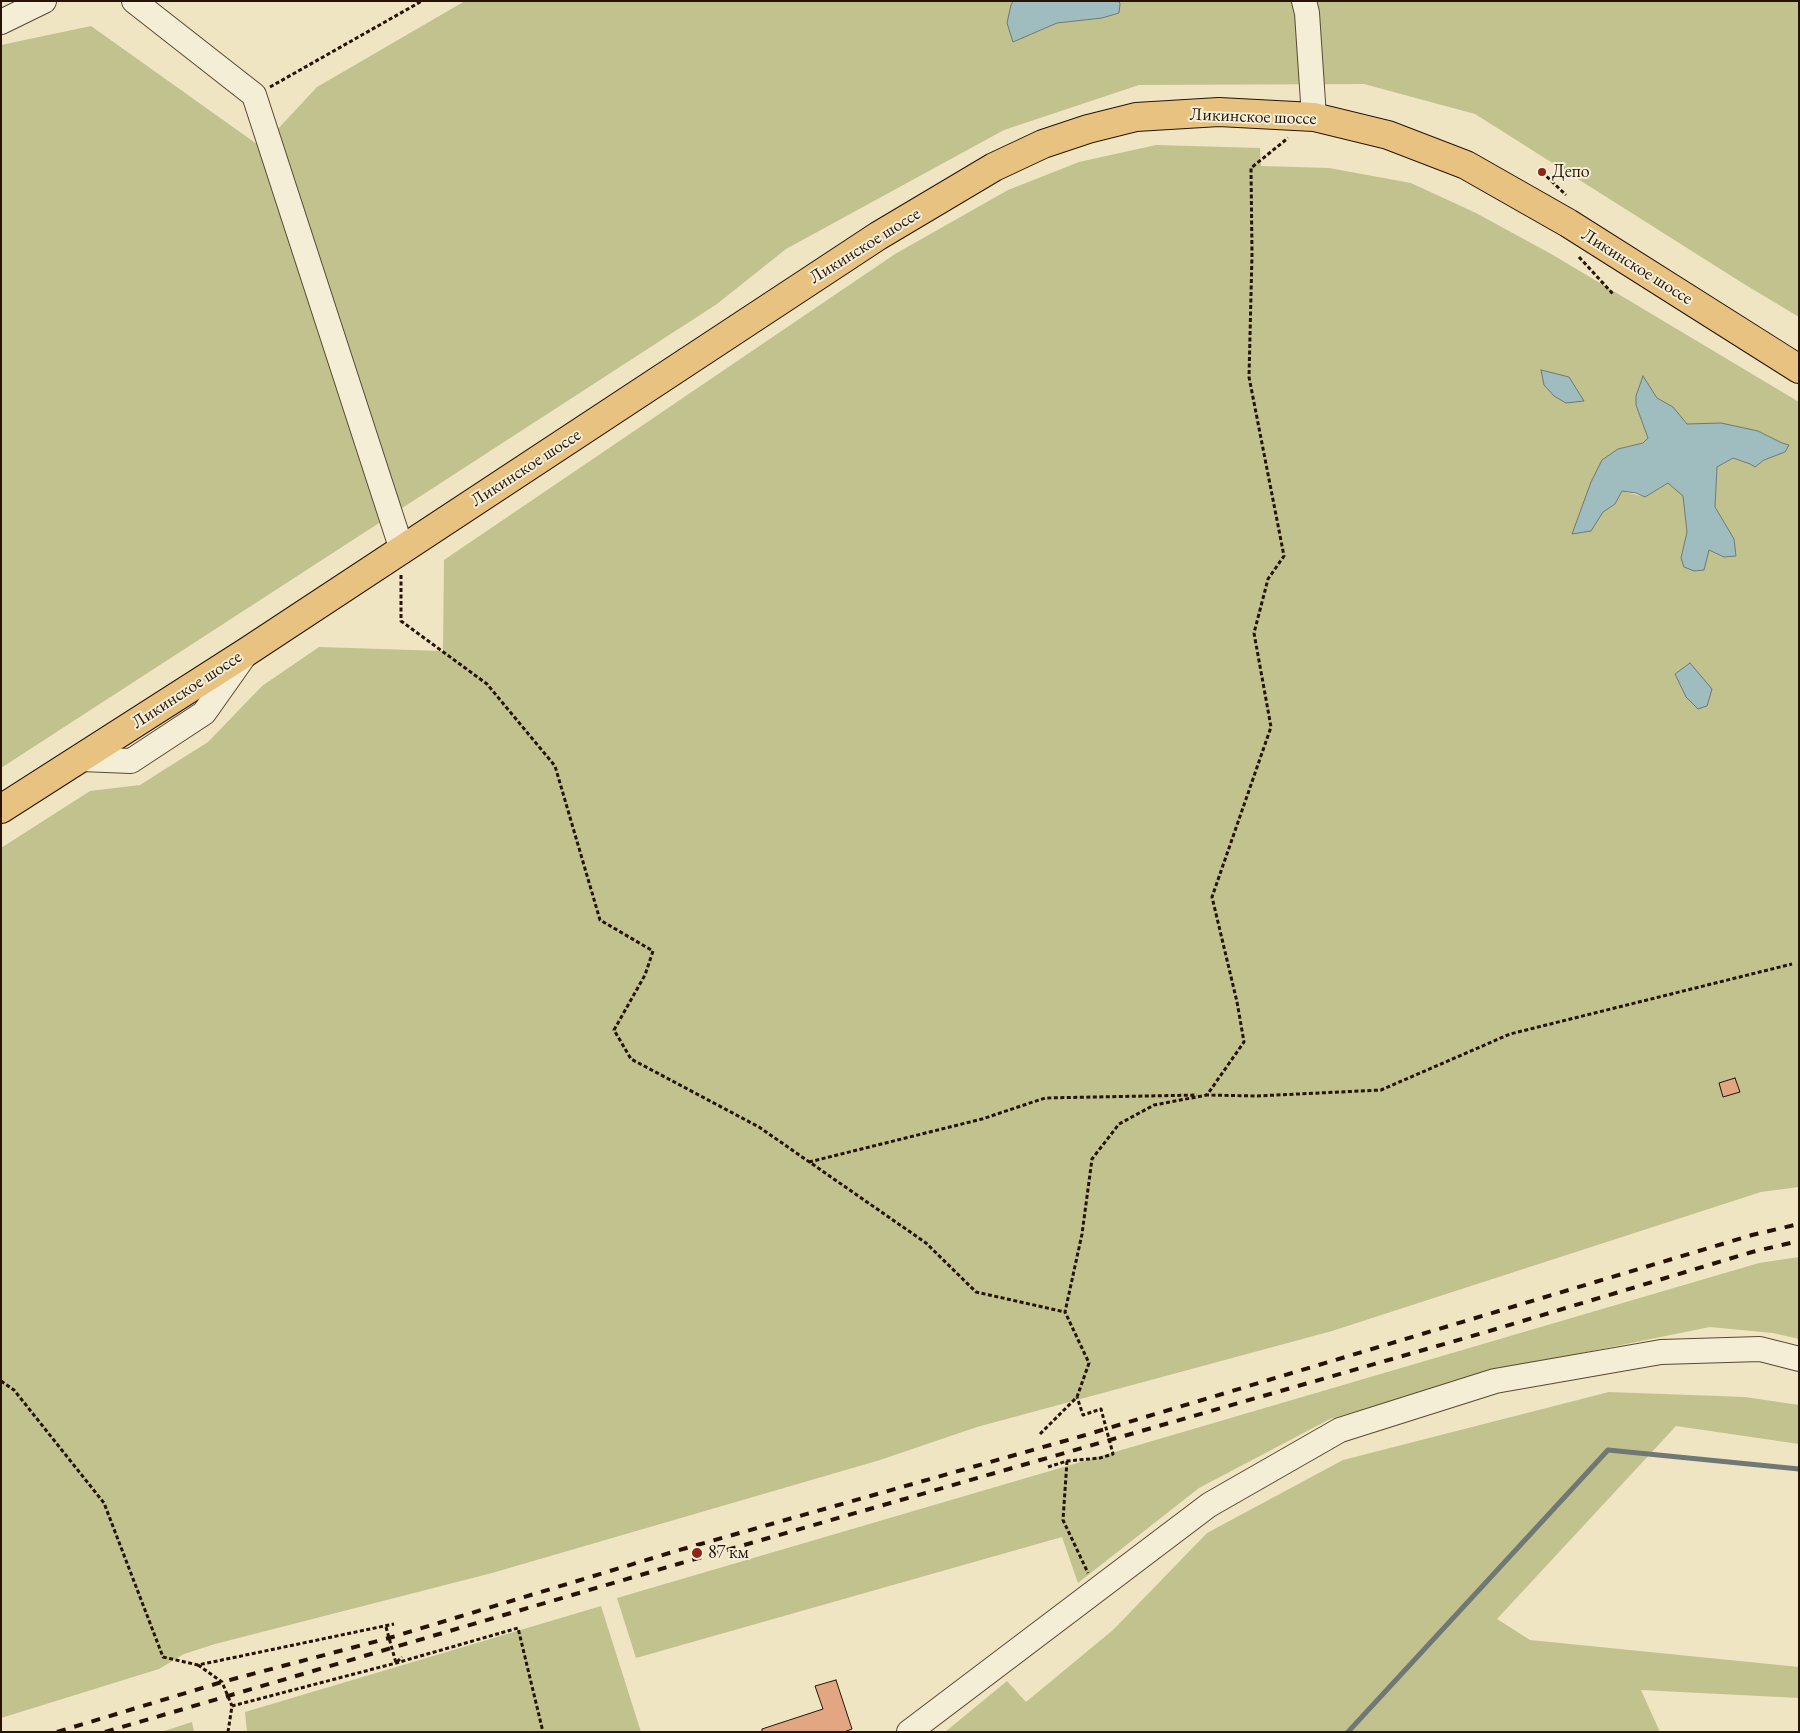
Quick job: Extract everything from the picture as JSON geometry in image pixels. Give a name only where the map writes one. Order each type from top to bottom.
[{"type":"highway","name":"Ликинское шоссе","points":[[1,809],[248,651],[878,236],[994,167],[1043,144],[1088,129],[1136,117],[1219,112],[1314,117],[1388,135],[1466,165],[1568,223],[1799,369]]},
{"type":"street","points":[[1,22],[44,1]]},
{"type":"street","points":[[134,1],[254,96],[402,550]]},
{"type":"street","points":[[1304,1],[1307,13],[1314,117]]},
{"type":"street","points":[[909,1732],[1209,1505],[1340,1430],[1495,1381],[1662,1352],[1760,1349],[1799,1359]]},
{"type":"path","points":[[254,96],[422,1]]},
{"type":"path","points":[[1040,1434],[1077,1397],[1089,1363],[1065,1312],[1082,1234],[1092,1159],[1119,1124],[1154,1105],[1207,1095],[1244,1042],[1237,1002],[1212,897],[1272,727],[1254,633],[1268,579],[1284,556],[1249,377],[1252,254],[1251,168],[1314,117]]},
{"type":"path","points":[[402,550],[401,621],[487,684],[555,766],[600,920],[653,951],[645,974],[614,1030],[631,1059],[759,1127],[926,1243],[976,1292],[1065,1312]]},
{"type":"path","points":[[809,1162],[982,1119],[1045,1098],[1257,1096],[1381,1090],[1510,1034],[1792,964]]},
{"type":"path","points":[[1,1381],[14,1390],[104,1503],[163,1658],[198,1665],[394,1624]]},
{"type":"path","points":[[1048,1467],[1067,1461],[1100,1458],[1113,1454],[1101,1410],[1083,1415],[1077,1397]]},
{"type":"path","points":[[1067,1461],[1063,1520],[1096,1590]]},
{"type":"path","points":[[386,1627],[396,1663]]},
{"type":"path","points":[[232,1706],[396,1663],[518,1628],[543,1732]]},
{"type":"path","points":[[396,1663],[402,1657]]},
{"type":"path","points":[[198,1665],[222,1682],[232,1706],[228,1732]]},
{"type":"green space","points":[[465,1],[1013,1],[1011,5],[1013,42],[1057,23],[1102,18],[1119,13],[1119,1],[1799,1],[1799,317],[1475,114],[1364,84],[1139,85],[1004,130],[786,249],[717,304],[1,768],[1,45],[91,26],[261,147],[317,87]]},
{"type":"green space","points":[[1156,145],[1260,148],[1261,166],[1329,168],[1411,183],[1476,213],[1553,255],[1799,402],[1799,1187],[1761,1192],[1332,1331],[977,1427],[880,1460],[492,1573],[215,1644],[184,1654],[159,1669],[1,1718],[1,848],[90,791],[140,785],[208,742],[262,686],[319,647],[443,651],[444,560],[895,254],[1008,190],[1079,162]],"holes":[[[1643,377],[1657,398],[1673,407],[1687,424],[1758,431],[1782,443],[1785,452],[1764,460],[1755,467],[1733,458],[1717,467],[1715,507],[1726,526],[1736,556],[1724,557],[1709,550],[1685,567],[1681,558],[1687,532],[1683,495],[1668,483],[1645,497],[1622,491],[1615,504],[1603,512],[1618,449],[1643,443],[1648,438],[1636,405],[1636,397]],[[1691,663],[1698,709],[1686,697],[1676,674]]]},
{"type":"green space","points":[[1799,1257],[1799,1339],[1773,1333],[1710,1327],[1488,1372],[1330,1419],[1199,1488],[1078,1583],[1062,1537],[636,1658],[617,1598],[1759,1263]]},
{"type":"green space","points":[[1609,1392],[1745,1397],[1799,1405],[1799,1444],[1676,1426],[1497,1619],[1530,1640],[1799,1667],[1799,1698],[1641,1690],[1660,1732],[945,1732],[1007,1681],[1026,1702],[1113,1630],[1207,1533],[1343,1460]]},
{"type":"green space","points":[[601,1606],[641,1732],[247,1732],[245,1712]]},
{"type":"green space","points":[[192,1722],[194,1732],[161,1732]]},
{"type":"water","points":[[1013,1],[1119,1],[1120,4],[1119,13],[1102,18],[1057,23],[1013,42],[1007,23]]},
{"type":"water","points":[[1541,370],[1569,377],[1584,401],[1566,403],[1554,396],[1544,385]]},
{"type":"water","points":[[1643,376],[1657,398],[1673,407],[1687,424],[1721,423],[1758,431],[1789,445],[1785,452],[1764,460],[1755,467],[1733,458],[1717,467],[1715,507],[1734,539],[1736,556],[1724,557],[1709,550],[1704,570],[1694,571],[1684,567],[1681,558],[1687,532],[1683,496],[1668,483],[1645,497],[1636,493],[1622,491],[1615,504],[1603,512],[1591,531],[1572,534],[1591,482],[1602,460],[1618,449],[1643,443],[1648,438],[1636,405],[1636,396]]},
{"type":"water","points":[[1690,663],[1712,689],[1707,706],[1698,709],[1686,697],[1675,674]]},
{"type":"building","points":[[1735,1078],[1740,1092],[1723,1097],[1719,1083]]},
{"type":"building","points":[[836,1680],[852,1729],[844,1732],[762,1732],[762,1729],[823,1709],[815,1686]]},
{"type":"waterway","points":[[1348,1732],[1608,1450],[1799,1469]]},
{"type":"railway","points":[[57,1732],[222,1682],[389,1638],[676,1551],[1082,1436],[1752,1235],[1799,1224]]},
{"type":"railway","points":[[105,1732],[678,1564],[1486,1332],[1752,1252],[1799,1241]]},
{"type":"place","name":"Депо","points":[[1542,172]]},
{"type":"place","name":"87 км","points":[[697,1553]]}]
